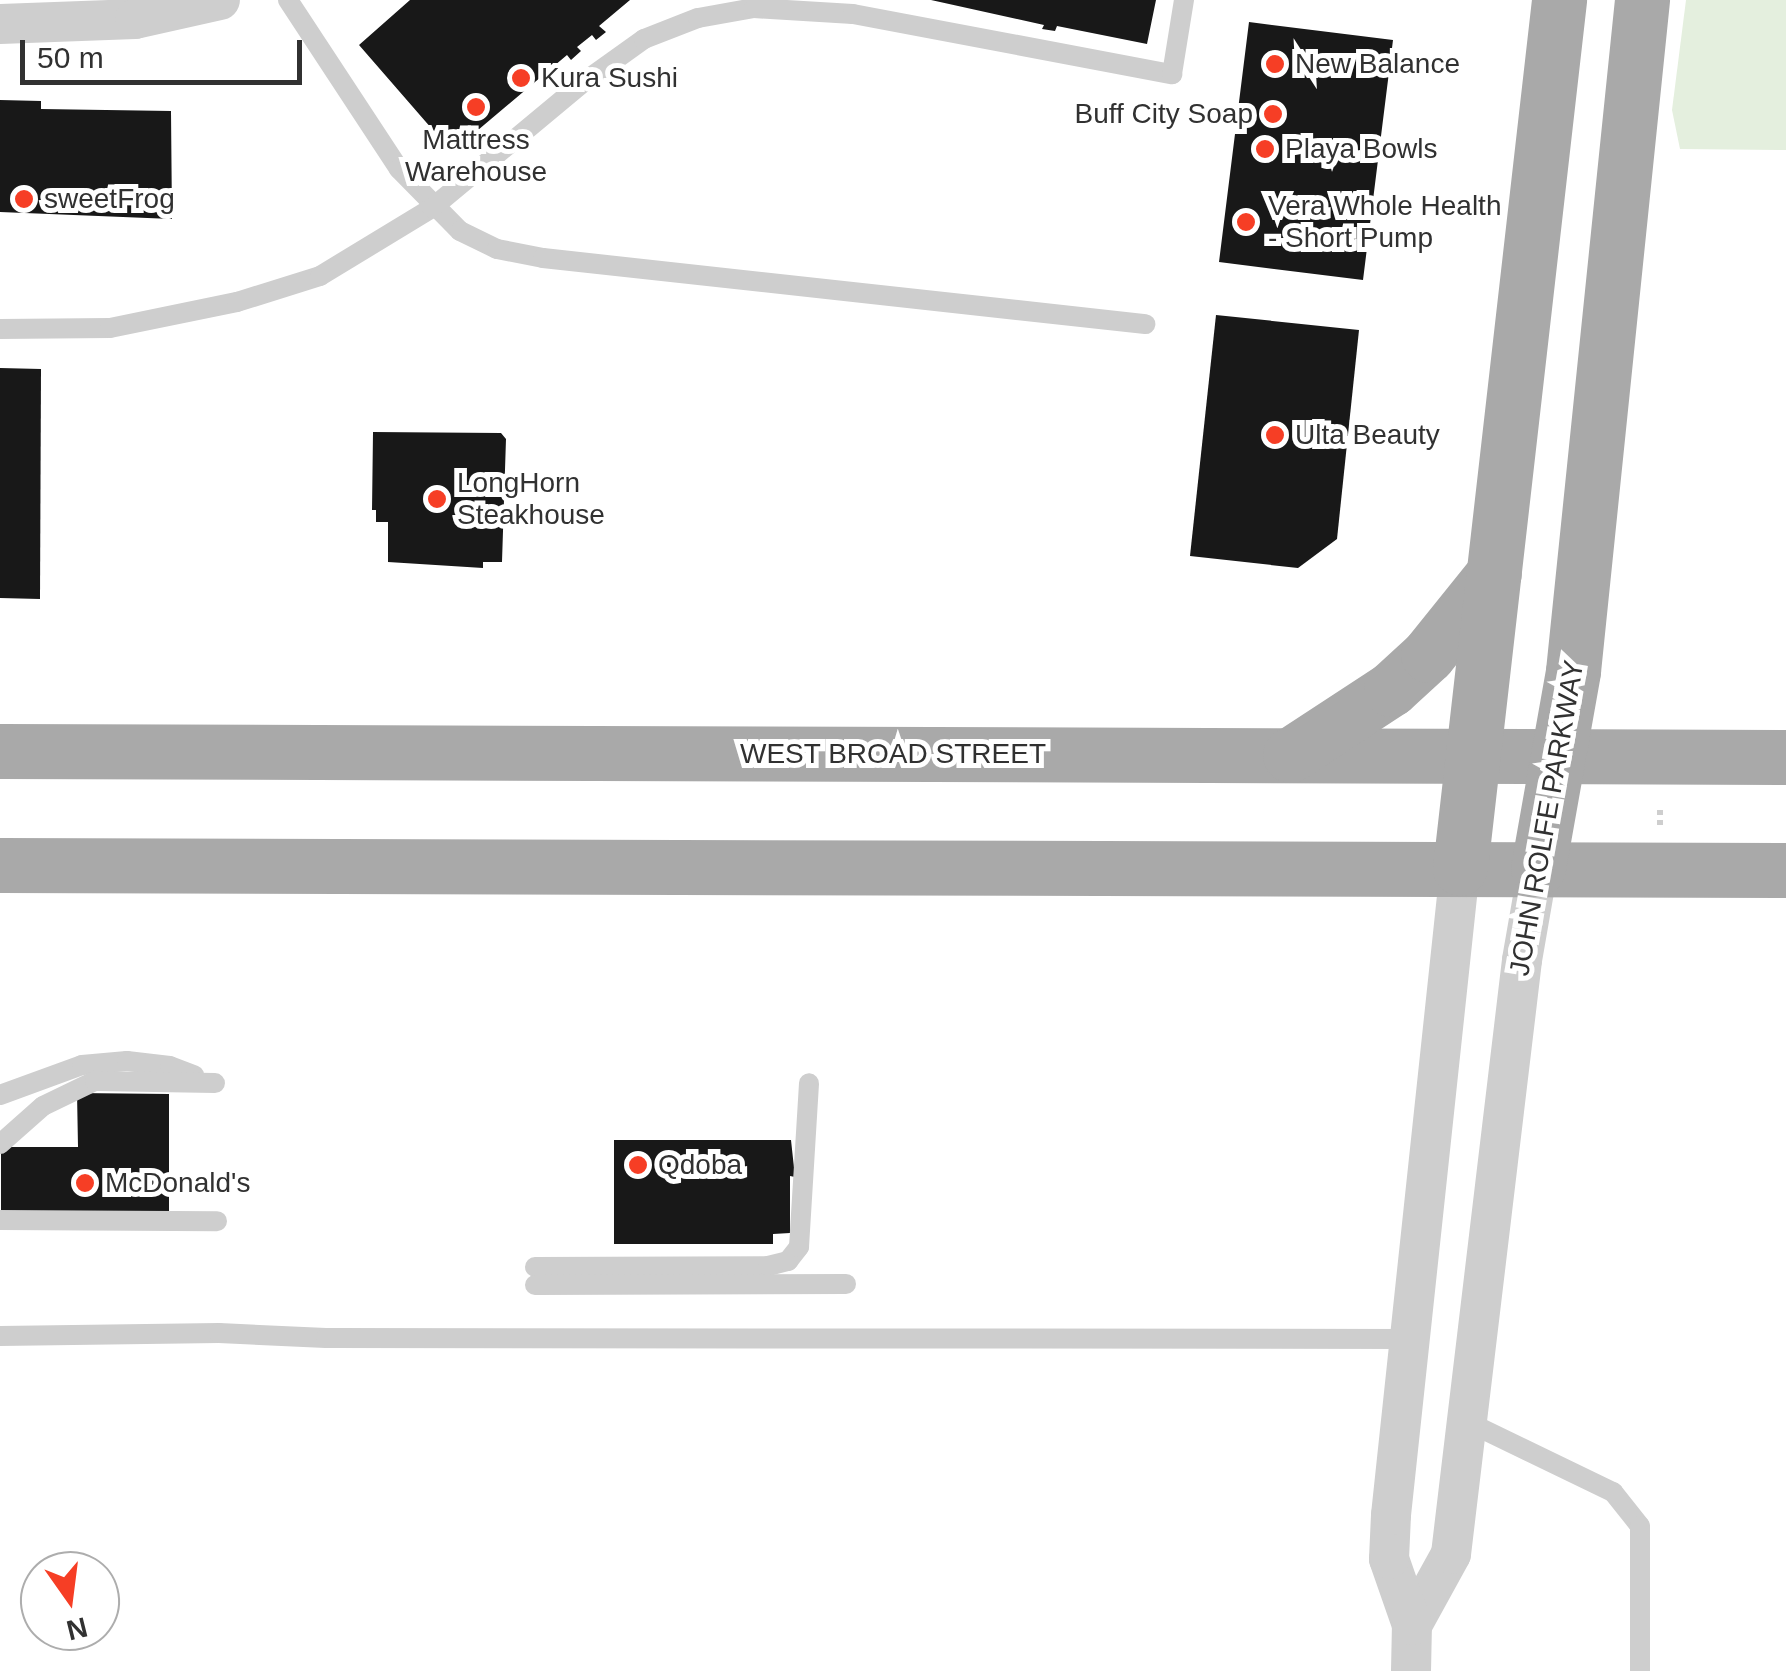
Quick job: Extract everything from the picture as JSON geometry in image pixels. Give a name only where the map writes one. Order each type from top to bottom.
[{"type":"main road","name":"JOHN ROLFE PARKWAY","points":[[1460,868],[1559,0]]},
{"type":"main road","name":"JOHN ROLFE PARKWAY","points":[[1538,868],[1560,758],[1595,477],[1642,0]]},
{"type":"main road","points":[[1290,755],[1391,689],[1428,656],[1494,572]]},
{"type":"main road","name":"WEST BROAD STREET","points":[[0,751],[1786,757]]},
{"type":"main road","points":[[0,865],[1786,870]]},
{"type":"street","points":[[0,24],[135,19],[220,0]]},
{"type":"street","points":[[0,11],[52,25]]},
{"type":"street","name":"JOHN ROLFE PARKWAY","points":[[1411,1671],[1412,1625],[1389,1559],[1460,868]]},
{"type":"street","name":"JOHN ROLFE PARKWAY","points":[[1412,1625],[1452,1554],[1494,1190],[1538,868]]},
{"type":"lane","points":[[288,0],[370,128],[432,208],[460,231],[497,249],[543,258],[1145,324]]},
{"type":"lane","points":[[0,328],[110,328],[237,302],[320,276],[432,208],[584,82],[644,39],[698,18],[754,8],[852,14],[1172,74],[1184,0]]},
{"type":"lane","points":[[0,1095],[82,1065],[128,1061],[170,1066],[215,1083],[95,1081],[43,1106],[0,1144]]},
{"type":"lane","points":[[808,1083],[799,1247],[788,1261],[768,1266],[535,1276],[846,1284]]},
{"type":"lane","points":[[0,1220],[216,1221]]},
{"type":"lane","points":[[0,1336],[219,1333],[326,1338],[1409,1339]]},
{"type":"lane","points":[[1470,1423],[1612,1492],[1640,1526],[1640,1671]]},
{"type":"green space","points":[[1686,0],[1786,0],[1786,150],[1680,149],[1672,110]]},
{"type":"building","points":[[410,0],[630,0],[599,26],[606,32],[596,40],[592,35],[577,47],[581,51],[571,60],[567,55],[452,152],[359,45]]},
{"type":"building","points":[[931,0],[1156,0],[1147,44],[1057,26],[1055,31],[1042,29],[1044,25]]},
{"type":"building","points":[[1249,22],[1393,40],[1363,280],[1219,262]]},
{"type":"building","points":[[0,100],[41,101],[41,109],[171,111],[172,219],[0,212]]},
{"type":"building","name":"Ulta Beauty","points":[[1216,315],[1359,330],[1337,539],[1298,568],[1190,556]]},
{"type":"building","points":[[0,368],[41,369],[40,599],[0,598]]},
{"type":"building","name":"LongHorn Steakhouse","points":[[373,432],[501,433],[506,439],[502,562],[483,562],[483,568],[388,562],[388,522],[376,522],[376,510],[372,510]]},
{"type":"building","name":"McDonald's","points":[[77,1093],[169,1094],[169,1220],[1,1220],[1,1147],[78,1147]]},
{"type":"building","points":[[614,1140],[791,1140],[795,1177],[790,1176],[790,1233],[773,1234],[773,1244],[614,1244]]},
{"type":"place","name":"New Balance","points":[[1275,64]]},
{"type":"place","name":"Kura Sushi","points":[[521,78]]},
{"type":"place","name":"Mattress Warehouse","points":[[476,107]]},
{"type":"place","name":"Buff City Soap","points":[[1273,114]]},
{"type":"place","name":"Playa Bowls","points":[[1265,149]]},
{"type":"place","name":"sweetFrog","points":[[24,199]]},
{"type":"place","name":"Vera Whole Health - Short Pump","points":[[1246,222]]},
{"type":"place","name":"Ulta Beauty","points":[[1275,435]]},
{"type":"place","name":"LongHorn Steakhouse","points":[[437,499]]},
{"type":"place","name":"Qdoba","points":[[638,1165]]},
{"type":"place","name":"McDonald's","points":[[85,1183]]}]
